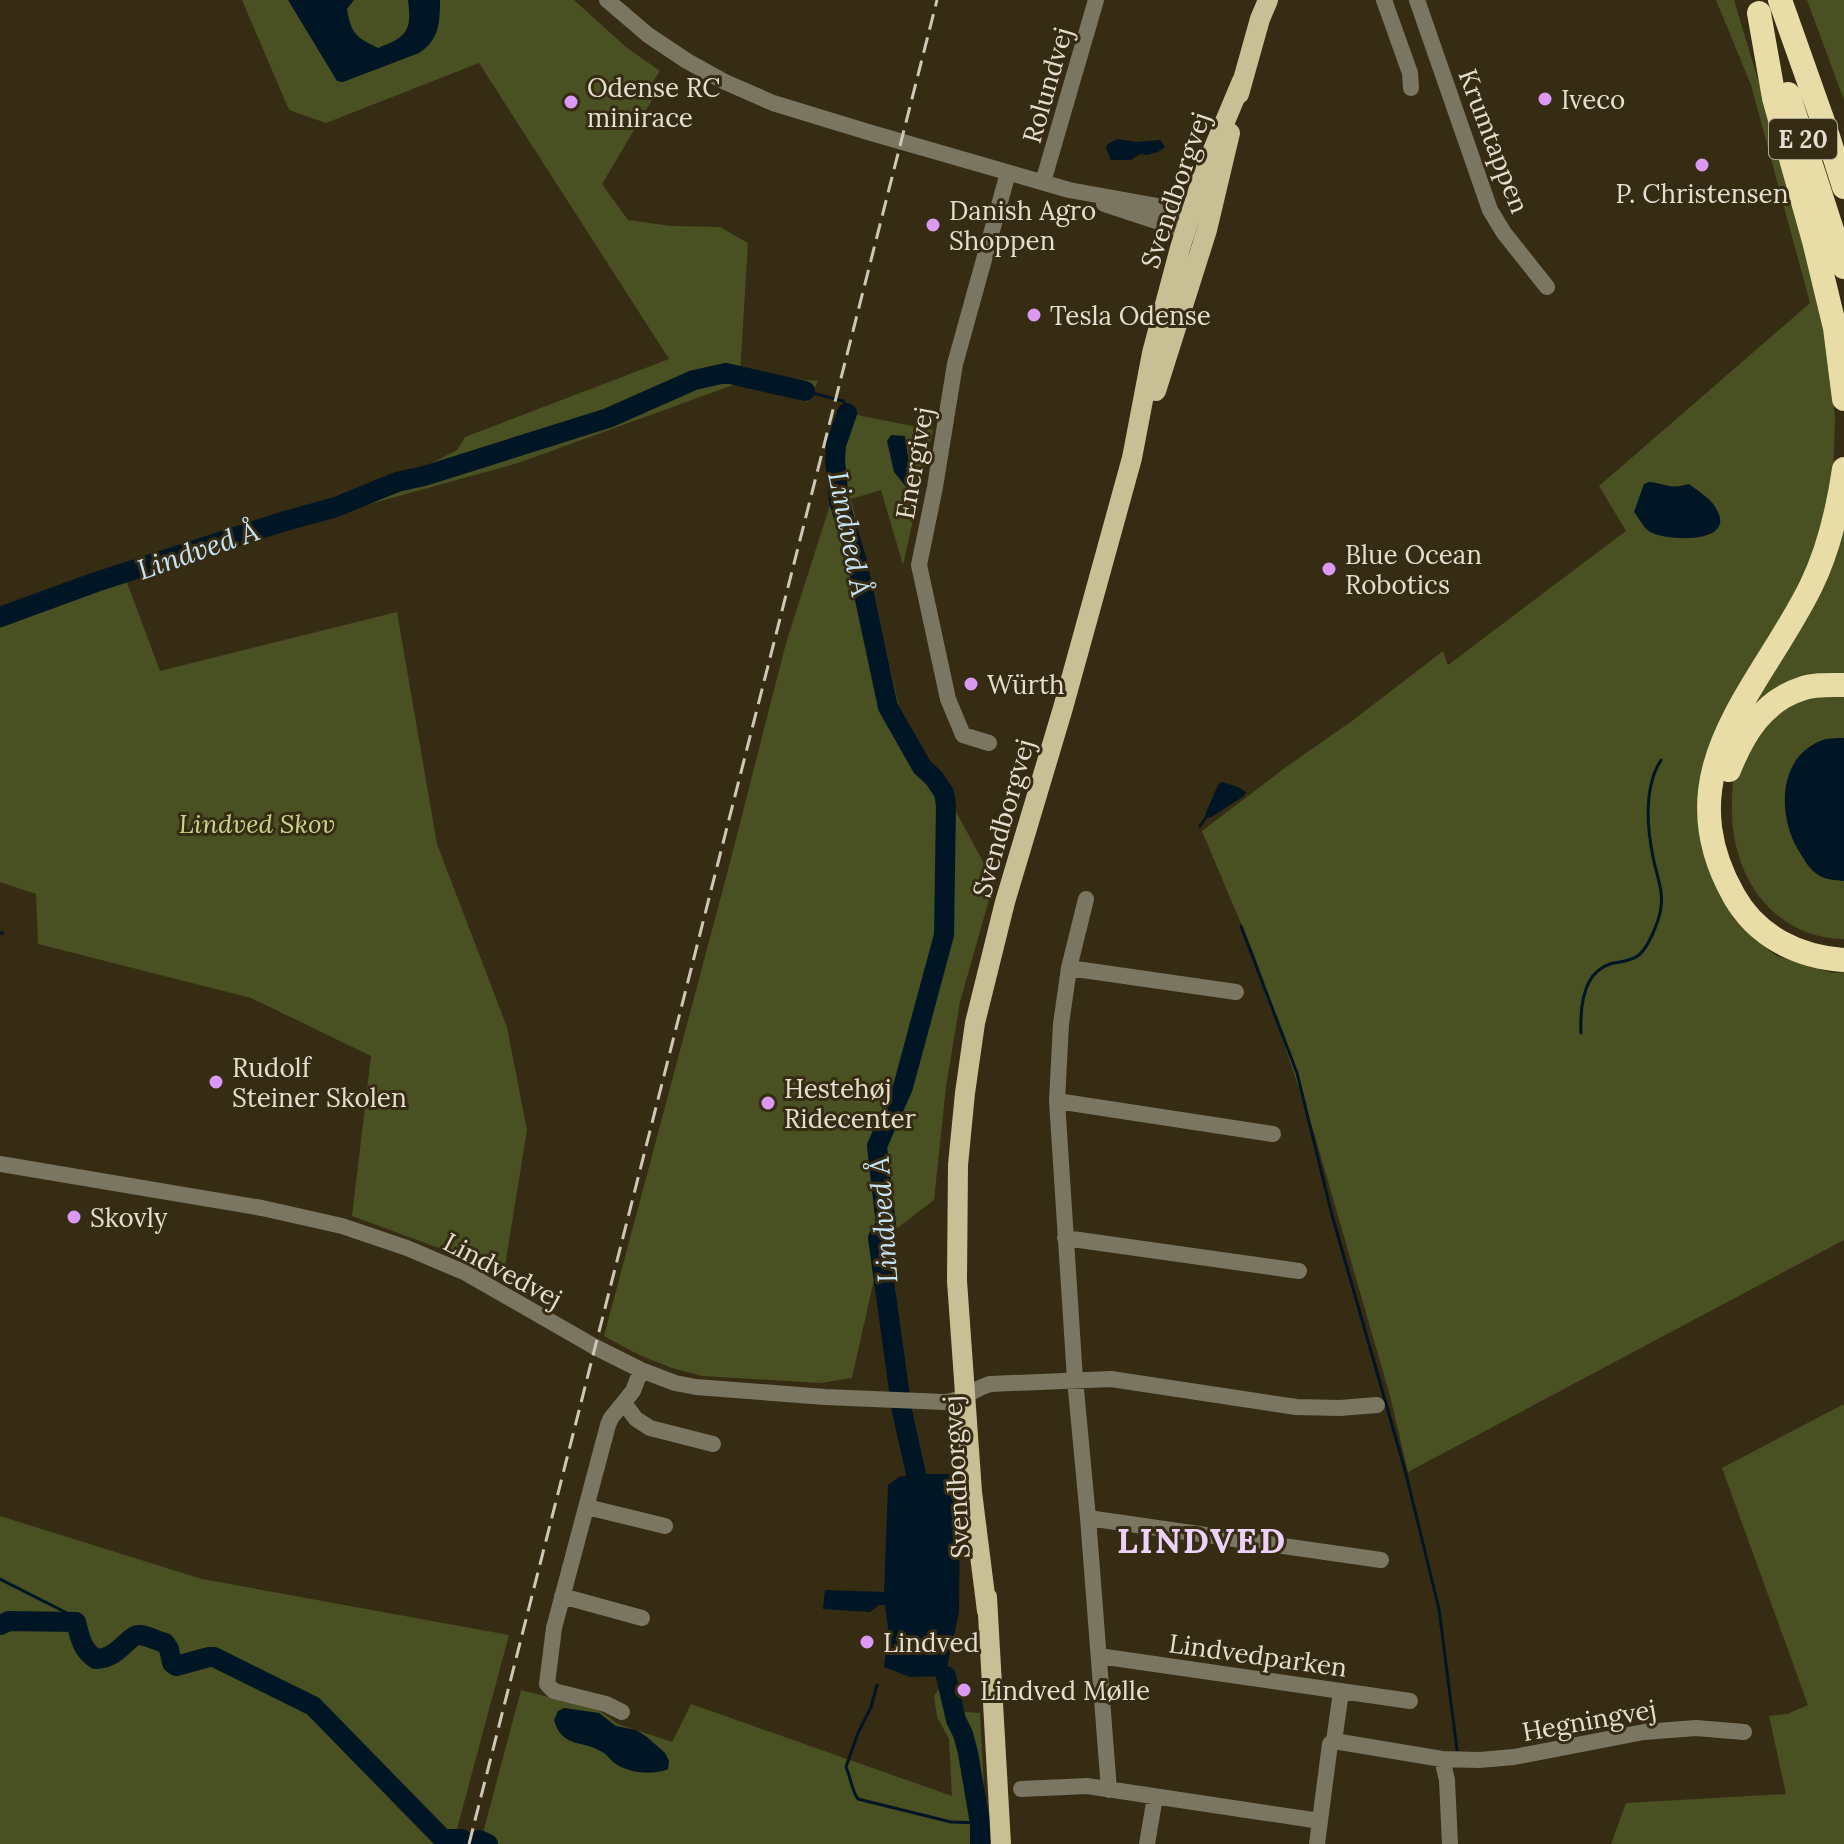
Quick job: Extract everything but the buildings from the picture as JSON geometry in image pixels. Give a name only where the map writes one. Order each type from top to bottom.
[{"type":"highway","points":[[1790,0],[1844,143]]},
{"type":"highway","points":[[1765,4],[1774,98],[1835,328],[1844,399]]},
{"type":"highway","name":"E 20","points":[[1765,4],[1825,127],[1844,187]]},
{"type":"highway","name":"E 20","points":[[1765,4],[1844,267]]},
{"type":"highway","points":[[1844,469],[1828,545],[1812,585],[1738,707],[1723,740],[1712,776],[1709,814],[1714,850],[1725,880],[1740,907],[1761,930],[1786,947],[1815,957],[1844,960]]},
{"type":"highway","points":[[1844,685],[1801,689],[1779,700],[1756,718],[1739,745],[1727,774],[1723,808],[1728,844],[1738,875],[1756,904],[1792,934],[1817,942],[1844,945]]},
{"type":"main road","name":"Svendborgvej","points":[[1132,458],[1148,423],[1157,390],[1205,169],[1242,81],[1264,6]]},
{"type":"main road","name":"Svendborgvej","points":[[1001,1844],[987,1611],[985,1490],[970,1393],[970,1281],[956,1199],[963,1108],[979,1008],[1005,902],[1063,708],[1132,458],[1152,353],[1194,226]]},
{"type":"street","points":[[607,0],[648,35],[687,61],[773,103],[1043,182],[1110,206],[1194,226]]},
{"type":"street","name":"Rolundvej","points":[[1043,182],[1096,0]]},
{"type":"street","points":[[1384,0],[1410,73],[1411,88]]},
{"type":"street","name":"Krumtappen","points":[[1417,0],[1490,210],[1504,233],[1547,287]]},
{"type":"street","name":"Energivej","points":[[989,743],[963,735],[948,699],[919,565],[955,364],[1008,173]]},
{"type":"street","points":[[1086,899],[1069,968],[1059,1036],[1057,1101],[1075,1379],[1109,1790]]},
{"type":"street","points":[[1069,968],[1236,992]]},
{"type":"street","points":[[1057,1101],[1273,1134]]},
{"type":"street","name":"Lindvedvej","points":[[0,1164],[262,1208],[342,1226],[407,1248],[466,1273],[641,1370],[696,1387],[944,1402],[959,1400],[970,1393]]},
{"type":"street","points":[[1065,1238],[1299,1271]]},
{"type":"street","points":[[622,1712],[606,1704],[554,1691],[547,1684],[554,1628],[608,1425],[633,1391],[641,1370]]},
{"type":"street","points":[[970,1393],[995,1383],[1111,1379],[1296,1407],[1377,1405]]},
{"type":"street","points":[[624,1403],[636,1419],[650,1428],[713,1444]]},
{"type":"street","points":[[587,1507],[665,1526]]},
{"type":"street","points":[[1088,1518],[1381,1560]]},
{"type":"street","points":[[562,1596],[642,1618]]},
{"type":"street","name":"Lindvedparken","points":[[1099,1656],[1410,1701]]},
{"type":"street","points":[[1317,1844],[1330,1744],[1334,1741],[1341,1692]]},
{"type":"street","name":"Hegningvej","points":[[1334,1741],[1442,1759],[1479,1760],[1514,1757],[1644,1732],[1696,1728],[1744,1732]]},
{"type":"street","points":[[1442,1759],[1447,1780],[1450,1844]]},
{"type":"street","points":[[1021,1789],[1087,1786],[1320,1821]]},
{"type":"street","points":[[1147,1844],[1155,1797]]},
{"type":"green space","points":[[242,0],[574,0],[626,47],[660,71],[650,86],[658,90],[602,184],[628,220],[671,226],[720,227],[748,243],[740,374],[818,381],[808,402],[736,384],[518,463],[370,504],[368,496],[457,450],[465,437],[669,359],[479,63],[326,123],[289,110]]},
{"type":"green space","points":[[1716,0],[1734,0],[1785,170],[1830,359],[1835,418],[1833,480],[1820,541],[1802,585],[1744,680],[1706,859],[1718,891],[1734,919],[1754,939],[1777,956],[1832,973],[1844,972],[1844,1240],[1408,1472],[1390,1396],[1315,1136],[1255,957],[1202,831],[1443,651],[1448,665],[1626,531],[1599,486],[1810,303],[1751,85]],"holes":[[[1649,482],[1672,487],[1689,484],[1645,528],[1638,517],[1644,485]]]},
{"type":"green space","points":[[1807,0],[1844,0],[1844,100]]},
{"type":"green space","name":"Hestehøj Ridecenter","points":[[847,413],[933,430],[903,565],[881,490],[851,499],[899,706],[994,882],[960,1002],[946,1087],[934,1200],[883,1239],[852,1378],[820,1383],[702,1376],[639,1355],[604,1336],[786,643],[837,483],[837,447]]},
{"type":"green space","points":[[1844,509],[1844,679],[1743,711]]},
{"type":"green space","name":"Lindved Skov","points":[[126,580],[160,671],[397,612],[437,844],[507,1027],[527,1130],[504,1272],[352,1216],[371,1056],[251,998],[38,944],[36,894],[0,882],[0,628]]},
{"type":"green space","points":[[1844,693],[1844,939],[1818,936],[1795,927],[1776,914],[1760,897],[1747,877],[1738,854],[1732,805],[1736,768],[1775,713],[1801,697]]},
{"type":"green space","points":[[1844,1404],[1844,1844],[1611,1844],[1626,1803],[1786,1794],[1769,1716],[1787,1714],[1808,1705],[1722,1468]]},
{"type":"green space","points":[[0,1516],[202,1579],[509,1635],[453,1844],[0,1844]]},
{"type":"green space","points":[[940,1687],[947,1689],[951,1711],[980,1713],[987,1844],[480,1844],[521,1690],[599,1710],[618,1724],[672,1742],[691,1704],[952,1796],[949,1739],[937,1717],[934,1696]]},
{"type":"water","points":[[288,0],[354,0],[347,9],[350,24],[360,37],[378,48],[405,32],[409,19],[408,0],[440,0],[439,23],[431,42],[419,53],[343,82],[337,81]]},
{"type":"water","points":[[1118,139],[1136,142],[1160,140],[1165,147],[1131,160],[1111,160],[1107,144]]},
{"type":"water","points":[[891,435],[905,436],[909,463],[907,488],[894,472],[887,441]]},
{"type":"water","points":[[1649,482],[1672,487],[1689,484],[1715,506],[1720,521],[1717,529],[1697,538],[1670,537],[1650,532],[1634,512],[1644,484]]},
{"type":"water","points":[[1844,738],[1844,881],[1823,877],[1807,864],[1791,834],[1785,804],[1789,774],[1796,760],[1806,749],[1820,741]]},
{"type":"water","points":[[1222,782],[1246,792],[1210,818],[1205,815]]},
{"type":"water","points":[[950,1474],[960,1487],[959,1613],[946,1676],[910,1677],[884,1667],[888,1628],[885,1605],[879,1605],[870,1612],[823,1609],[825,1590],[884,1592],[888,1485],[899,1477]]},
{"type":"water","points":[[564,1708],[599,1713],[616,1726],[636,1730],[665,1753],[669,1761],[668,1769],[647,1773],[633,1771],[619,1766],[596,1749],[568,1739],[562,1735],[554,1720],[558,1711]]},
{"type":"waterway","name":"Lindved Å","points":[[0,617],[96,582],[336,507],[397,482],[608,418],[694,380],[726,373],[805,391]]},
{"type":"waterway","name":"Lindved Å","points":[[805,391],[843,401],[848,408],[847,413]]},
{"type":"waterway","name":"Lindved Å","points":[[847,413],[836,445],[839,501],[857,562],[888,707],[922,767],[944,793],[946,805],[944,935],[903,1087],[877,1146],[886,1225],[878,1238],[902,1411],[916,1474]]},
{"type":"waterway","points":[[1581,1033],[1582,1003],[1588,983],[1610,964],[1639,955],[1650,940],[1660,913],[1661,889],[1651,845],[1648,807],[1652,782],[1661,760]]},
{"type":"waterway","points":[[1200,826],[1207,816]]},
{"type":"waterway","points":[[1241,926],[1297,1073],[1332,1215],[1405,1470],[1439,1609],[1457,1750]]},
{"type":"waterway","points":[[0,1579],[69,1614],[76,1622]]},
{"type":"waterway","points":[[0,1625],[9,1621],[76,1622],[85,1648],[96,1659],[111,1655],[131,1638],[140,1635],[165,1643],[176,1666],[214,1657],[313,1706],[443,1839],[462,1839]]},
{"type":"waterway","name":"Lindved Å","points":[[946,1676],[956,1720],[968,1753],[980,1823],[980,1844]]},
{"type":"waterway","points":[[877,1685],[846,1767],[858,1799],[951,1822],[980,1823]]},
{"type":"waterway","points":[[479,1840],[488,1844]]},
{"type":"railway","points":[[469,1844],[937,0]]},
{"type":"place","name":"Iveco","points":[[1545,99]]},
{"type":"place","name":"Odense RC minirace","points":[[571,102]]},
{"type":"place","name":"P. Christensen","points":[[1702,165]]},
{"type":"place","name":"Danish Agro Shoppen","points":[[933,225]]},
{"type":"place","name":"Tesla Odense","points":[[1034,315]]},
{"type":"place","name":"Blue Ocean Robotics","points":[[1329,569]]},
{"type":"place","name":"Würth","points":[[971,684]]},
{"type":"place","name":"Rudolf Steiner Skolen","points":[[216,1082]]},
{"type":"place","name":"Hestehøj Ridecenter","points":[[768,1103]]},
{"type":"place","name":"Skovly","points":[[74,1217]]},
{"type":"place","name":"Lindved","points":[[867,1642]]},
{"type":"place","name":"Lindved Mølle","points":[[964,1690]]},
{"type":"district","name":"LINDVED","points":[[1202,1540]]}]
